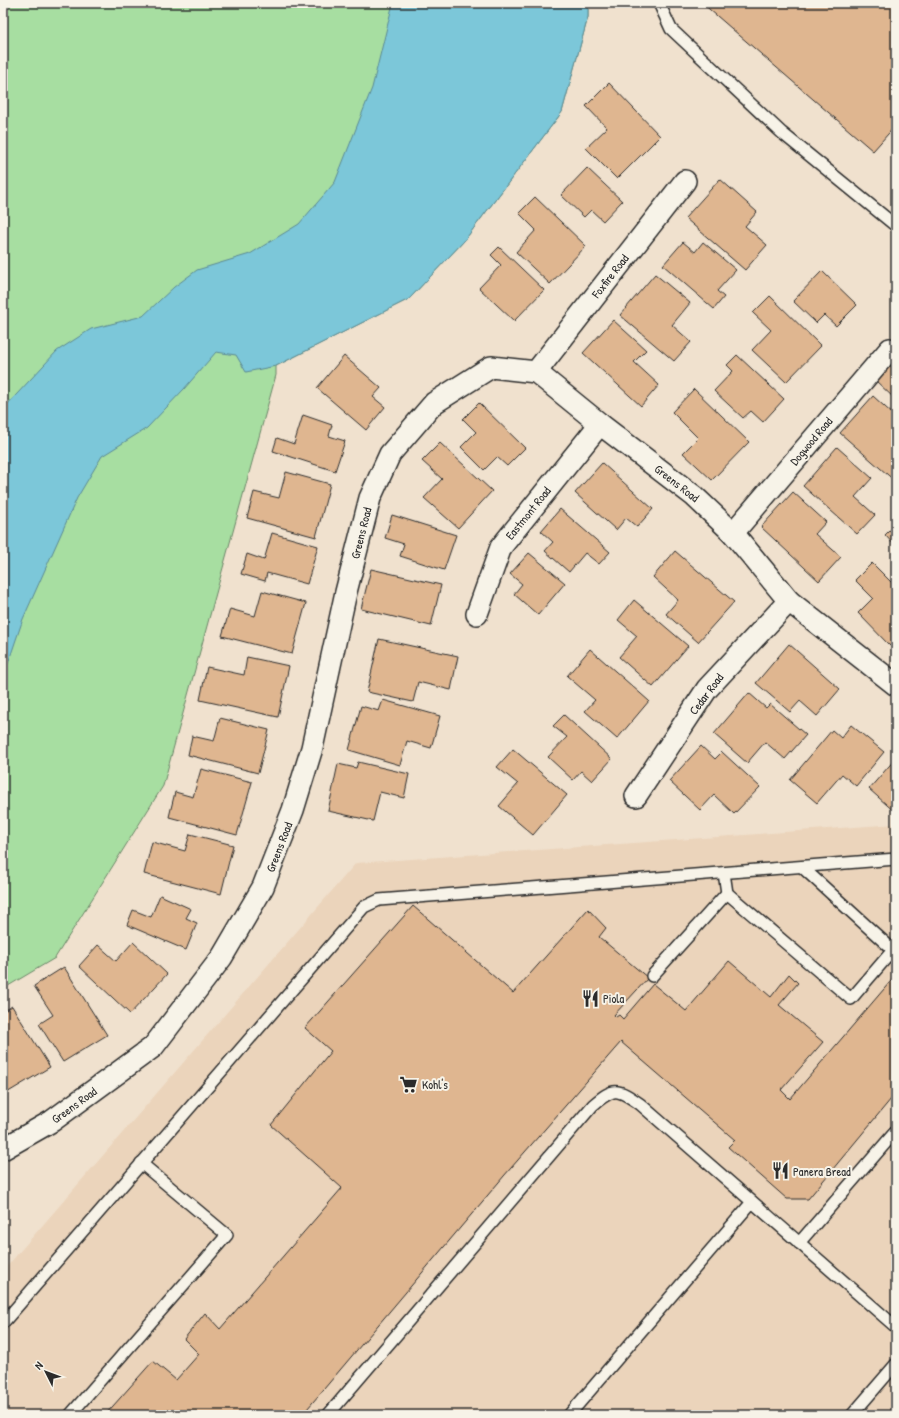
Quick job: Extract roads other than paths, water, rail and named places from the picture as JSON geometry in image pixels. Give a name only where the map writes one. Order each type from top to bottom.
[{"type":"street","name":"Foxfire Road","points":[[536,372],[685,180]]},
{"type":"street","name":"Dogwood Road","points":[[733,533],[890,349]]},
{"type":"street","name":"Greens Road","points":[[3,1149],[52,1121],[153,1047],[222,957],[264,887],[293,810],[312,748],[346,592],[370,498],[390,454],[434,403],[491,367],[536,372],[600,424],[694,496],[733,533],[789,601],[896,685]]},
{"type":"street","name":"Eastmont Road","points":[[477,614],[501,547],[600,424]]},
{"type":"street","name":"Cedar Road","points":[[636,796],[707,689],[789,601]]},
{"type":"lane","points":[[659,3],[671,29],[782,133],[896,226]]},
{"type":"lane","points":[[3,1323],[364,908],[379,900],[896,860]]},
{"type":"lane","points":[[724,873],[727,893],[851,999],[893,950],[802,867]]},
{"type":"lane","points":[[652,976],[727,893]]},
{"type":"lane","points":[[328,1415],[593,1105],[608,1093],[617,1092],[627,1095],[640,1104],[896,1327]]},
{"type":"lane","points":[[799,1243],[896,1131]]},
{"type":"lane","points":[[70,1415],[227,1235],[142,1163]]},
{"type":"lane","points":[[569,1415],[752,1202]]},
{"type":"lane","points":[[852,1415],[896,1364]]},
{"type":"water","points":[[393,3],[588,3],[588,17],[562,112],[464,241],[409,299],[276,366],[246,372],[236,355],[216,352],[147,428],[102,456],[77,498],[23,619],[3,678],[3,409],[57,351],[91,329],[143,316],[174,287],[197,270],[250,254],[299,224],[335,182],[372,88]]},
{"type":"place","name":"Piola","points":[[590,998]]},
{"type":"place","name":"Kohl's","points":[[409,1084]]},
{"type":"place","name":"Panera Bread","points":[[780,1171]]}]
